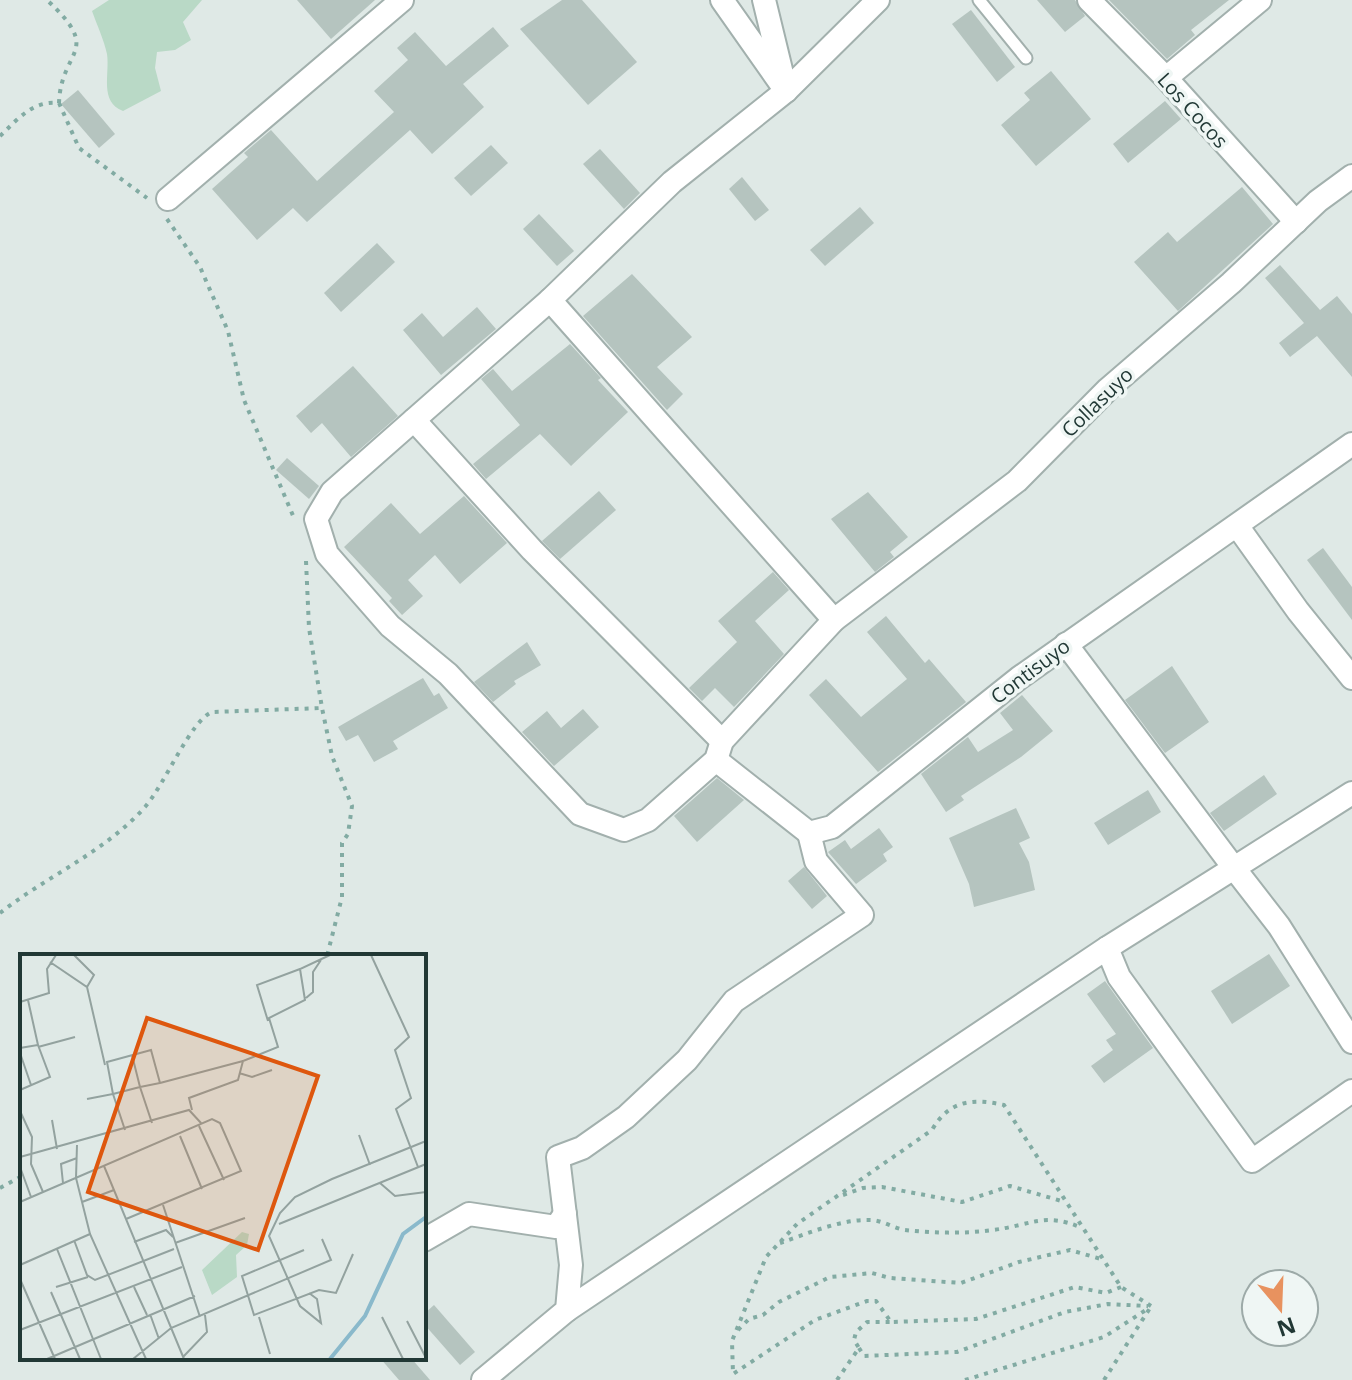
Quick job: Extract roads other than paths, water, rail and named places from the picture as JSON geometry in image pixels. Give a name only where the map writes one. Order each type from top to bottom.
[{"type":"street","points":[[162,205],[402,0]]},
{"type":"street","points":[[722,0],[786,91]]},
{"type":"street","points":[[764,0],[786,91]]},
{"type":"street","name":"Collasuyo","points":[[878,0],[786,91],[672,182],[550,300],[332,492],[316,519],[327,554],[390,626],[448,674],[580,814],[624,830],[648,820],[719,751],[834,620],[1017,481],[1108,389],[1352,176]]},
{"type":"street","name":"Los Cocos","points":[[1089,0],[1166,78],[1296,222]]},
{"type":"street","points":[[1166,78],[1260,0]]},
{"type":"street","points":[[550,300],[834,620]]},
{"type":"street","points":[[414,420],[719,751],[809,833],[816,861],[862,915],[734,1001],[687,1060],[626,1117],[582,1148],[558,1157],[571,1265],[567,1310]]},
{"type":"street","name":"Contisuyo","points":[[809,833],[832,827],[1066,644],[1238,527],[1352,444]]},
{"type":"street","points":[[1238,527],[1298,611],[1352,678]]},
{"type":"street","points":[[1066,644],[1279,926],[1352,1042]]},
{"type":"street","points":[[483,1380],[567,1310],[845,1120],[1107,948],[1352,793]]},
{"type":"street","points":[[1107,948],[1119,977],[1252,1161],[1352,1091]]},
{"type":"street","points":[[426,1239],[469,1214],[556,1227],[565,1214]]},
{"type":"lane","points":[[979,0],[1026,58]]}]
